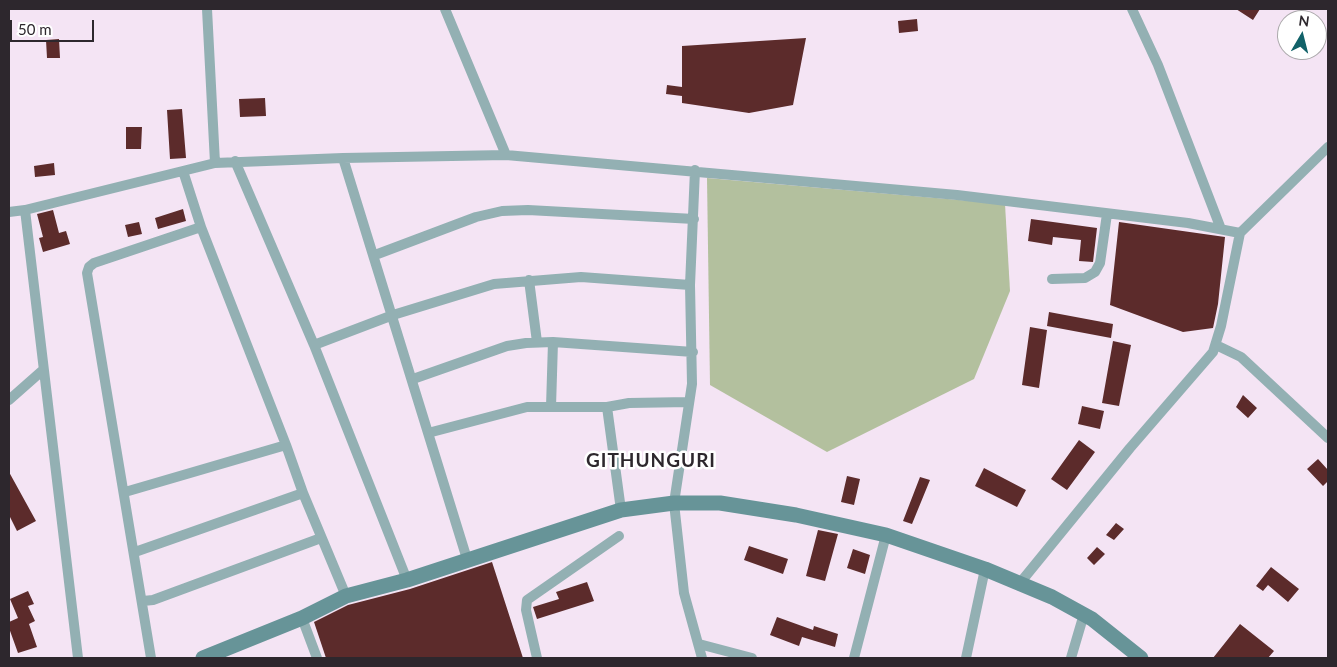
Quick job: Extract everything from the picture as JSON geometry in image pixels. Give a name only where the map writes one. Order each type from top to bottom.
[{"type":"main road","points":[[203,658],[302,618],[346,596],[407,580],[621,510],[674,503],[720,503],[796,515],[886,535],[985,569],[1052,597],[1084,614],[1141,658]]},
{"type":"street","points":[[207,9],[215,163]]},
{"type":"street","points":[[445,9],[506,155]]},
{"type":"street","points":[[1132,9],[1158,65],[1222,228]]},
{"type":"street","points":[[1020,583],[1130,448],[1213,352],[1240,233],[1328,147]]},
{"type":"street","points":[[9,212],[25,210],[215,163],[506,155],[695,170],[957,195],[1222,228],[1240,233]]},
{"type":"street","points":[[343,158],[375,255],[467,559]]},
{"type":"street","points":[[235,161],[314,345],[407,580]]},
{"type":"street","points":[[183,170],[201,227],[286,444],[303,493],[346,596]]},
{"type":"street","points":[[695,170],[690,285],[693,352],[692,384],[674,503],[684,594],[702,658]]},
{"type":"street","points":[[25,210],[78,658]]},
{"type":"street","points":[[375,255],[476,217],[502,211],[528,210],[694,219]]},
{"type":"street","points":[[1052,278],[1085,278],[1095,272],[1100,263],[1107,214]]},
{"type":"street","points":[[151,658],[135,552],[87,273],[88,267],[94,263],[201,227]]},
{"type":"street","points":[[314,345],[393,315],[494,284],[581,277],[690,285]]},
{"type":"street","points":[[529,280],[537,342]]},
{"type":"street","points":[[413,380],[507,346],[537,342],[693,352]]},
{"type":"street","points":[[551,407],[554,342]]},
{"type":"street","points":[[1216,345],[1241,357],[1328,438]]},
{"type":"street","points":[[9,400],[43,370]]},
{"type":"street","points":[[428,433],[527,407],[607,407],[630,403],[689,402]]},
{"type":"street","points":[[607,407],[621,510]]},
{"type":"street","points":[[125,492],[286,444]]},
{"type":"street","points":[[135,552],[303,493]]},
{"type":"street","points":[[854,658],[886,535]]},
{"type":"street","points":[[537,658],[526,610],[527,600],[619,536]]},
{"type":"street","points":[[143,601],[153,600],[321,538]]},
{"type":"street","points":[[966,658],[985,569]]},
{"type":"street","points":[[1071,658],[1084,614]]},
{"type":"street","points":[[302,618],[317,658]]},
{"type":"street","points":[[699,644],[752,658]]},
{"type":"green space","points":[[707,178],[1005,204],[1010,291],[974,379],[827,452],[710,385]]},
{"type":"building","points":[[1236,9],[1260,9],[1253,20]]},
{"type":"building","points":[[917,19],[918,31],[899,33],[898,21]]},
{"type":"building","points":[[806,38],[793,105],[749,113],[682,103],[682,96],[666,94],[667,85],[682,87],[682,46]]},
{"type":"building","points":[[59,39],[60,58],[47,58],[46,40]]},
{"type":"building","points":[[265,98],[266,116],[240,117],[239,99]]},
{"type":"building","points":[[182,109],[186,158],[170,159],[167,110]]},
{"type":"building","points":[[126,127],[142,127],[141,149],[126,149]]},
{"type":"building","points":[[54,163],[55,175],[35,177],[34,166]]},
{"type":"building","points":[[183,209],[186,221],[158,229],[155,218]]},
{"type":"building","points":[[53,210],[59,233],[66,231],[70,244],[43,252],[39,238],[43,237],[37,214]]},
{"type":"building","points":[[1031,219],[1097,228],[1093,262],[1079,261],[1081,240],[1053,237],[1052,245],[1028,241]]},
{"type":"building","points":[[139,222],[142,234],[128,237],[125,225]]},
{"type":"building","points":[[1119,222],[1225,237],[1218,304],[1213,328],[1183,332],[1110,305]]},
{"type":"building","points":[[1049,312],[1113,324],[1111,338],[1047,326]]},
{"type":"building","points":[[1030,327],[1047,330],[1039,388],[1022,385]]},
{"type":"building","points":[[1113,341],[1131,345],[1119,406],[1102,403]]},
{"type":"building","points":[[1243,395],[1257,408],[1248,418],[1236,407]]},
{"type":"building","points":[[1082,406],[1104,411],[1100,429],[1078,424]]},
{"type":"building","points":[[1079,440],[1095,452],[1067,490],[1051,479]]},
{"type":"building","points":[[1318,459],[1328,470],[1328,481],[1323,486],[1307,469]]},
{"type":"building","points":[[984,468],[1026,490],[1017,507],[975,486]]},
{"type":"building","points":[[9,472],[36,521],[17,531],[9,515]]},
{"type":"building","points":[[847,476],[860,479],[854,505],[841,502]]},
{"type":"building","points":[[920,477],[930,480],[912,524],[903,521]]},
{"type":"building","points":[[1116,523],[1124,529],[1114,540],[1106,535]]},
{"type":"building","points":[[818,530],[838,534],[825,581],[806,576]]},
{"type":"building","points":[[749,546],[788,559],[783,574],[744,560]]},
{"type":"building","points":[[1097,547],[1105,554],[1094,565],[1087,558]]},
{"type":"building","points":[[853,549],[870,555],[865,574],[847,568]]},
{"type":"building","points":[[492,562],[523,658],[326,658],[314,622],[348,605],[410,589]]},
{"type":"building","points":[[1271,567],[1299,589],[1288,602],[1268,585],[1263,591],[1256,586]]},
{"type":"building","points":[[587,582],[594,601],[537,619],[533,607],[559,599],[556,592]]},
{"type":"building","points":[[28,591],[34,604],[28,606],[35,621],[29,624],[37,647],[18,653],[9,628],[9,622],[18,618],[10,599]]},
{"type":"building","points":[[777,617],[813,630],[814,626],[838,634],[835,647],[802,637],[799,646],[770,635]]},
{"type":"building","points":[[1240,624],[1274,651],[1268,658],[1213,658]]},
{"type":"district","name":"GITHUNGURI","points":[[651,461]]}]
